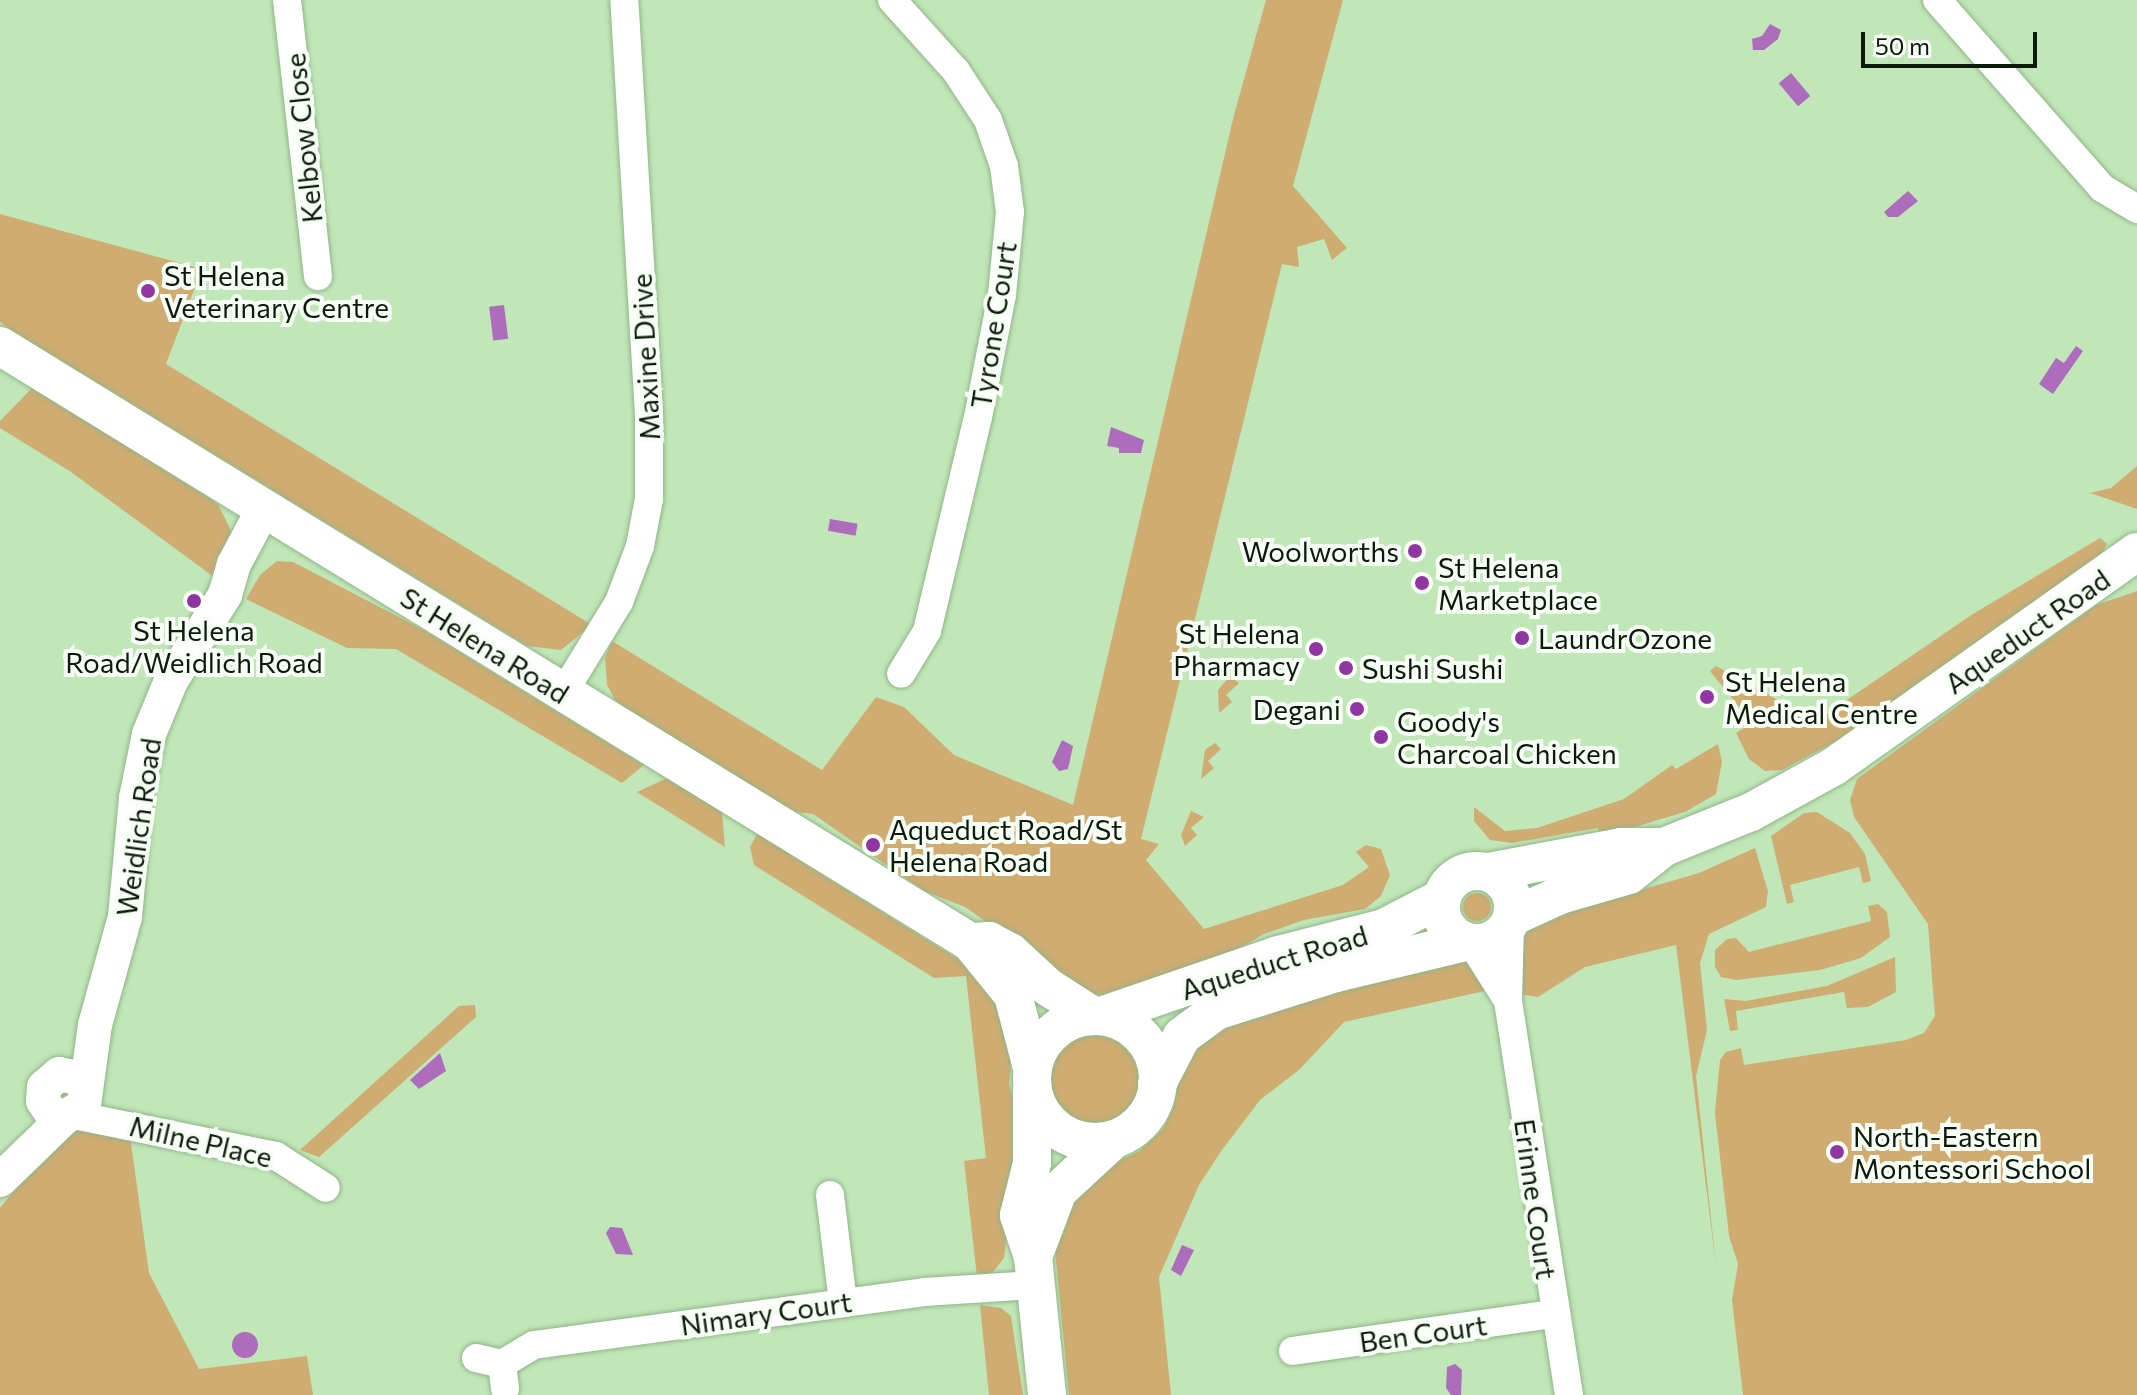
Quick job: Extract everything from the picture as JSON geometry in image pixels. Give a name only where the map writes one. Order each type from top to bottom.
[{"type":"main road","name":"St Helena Road","points":[[0,346],[970,942],[1013,995],[1032,1077]]},
{"type":"main road","name":"Aqueduct Road","points":[[1511,921],[1560,895],[1629,875],[1664,847],[1751,812],[1833,767],[2137,552]]},
{"type":"main road","name":"Aqueduct Road","points":[[1489,872],[1621,847],[1664,847]]},
{"type":"main road","points":[[1489,872],[1509,890],[1511,921],[1494,940],[1469,943],[1442,919],[1442,898],[1456,877],[1489,872]]},
{"type":"main road","name":"Aqueduct Road","points":[[1097,1016],[1275,956],[1384,928],[1442,898]]},
{"type":"main road","name":"St Helena Road","points":[[970,942],[989,941],[1010,952],[1048,987],[1097,1016]]},
{"type":"main road","name":"Aqueduct Road","points":[[1157,1084],[1182,1036],[1216,1011],[1336,973],[1469,943]]},
{"type":"main road","points":[[1034,1271],[1058,1191],[1113,1140],[1140,1123],[1157,1084],[1146,1043],[1125,1023],[1097,1016],[1071,1020],[1050,1034],[1032,1077],[1032,1163],[1019,1215],[1034,1271],[1047,1395]]},
{"type":"main road","points":[[1032,1077],[1039,1109],[1055,1128],[1077,1140],[1113,1140]]},
{"type":"street","name":"Kelbow Close","points":[[287,0],[318,276]]},
{"type":"street","name":"Maxine Drive","points":[[563,693],[619,602],[640,546],[649,499],[649,415],[624,0]]},
{"type":"street","name":"Tyrone Court","points":[[892,0],[981,107],[1004,166],[1010,212],[1002,295],[975,433],[927,631],[901,674]]},
{"type":"street","points":[[1937,0],[2102,188],[2136,217]]},
{"type":"street","name":"Weidlich Road","points":[[69,1098],[95,1025],[125,917],[136,798],[149,734],[171,681],[225,595],[234,564],[274,515]]},
{"type":"street","name":"Erinne Court","points":[[1511,921],[1508,1001],[1553,1314],[1569,1395]]},
{"type":"street","name":"Erinne Court","points":[[1469,943],[1508,1001]]},
{"type":"street","points":[[0,1180],[69,1098]]},
{"type":"street","name":"Milne Place","points":[[69,1098],[116,1120],[276,1156],[326,1188]]},
{"type":"street","points":[[830,1195],[843,1303]]},
{"type":"street","name":"Nimary Court","points":[[494,1370],[534,1345],[843,1303],[1034,1271]]},
{"type":"street","name":"Ben Court","points":[[1293,1351],[1553,1314]]},
{"type":"shaded area","points":[[1266,0],[1343,0],[1293,186],[1347,248],[1332,260],[1324,239],[1297,247],[1299,267],[1282,264],[1141,839],[1159,844],[1146,860],[1204,929],[1343,885],[1369,867],[1356,852],[1366,845],[1381,849],[1390,875],[1381,896],[1365,909],[1304,920],[1264,934],[1216,962],[1103,995],[1090,994],[965,907],[924,891],[813,814],[787,811],[618,705],[607,685],[605,658],[612,641],[822,770],[876,697],[904,707],[954,755],[1073,805],[1234,115]]},
{"type":"shaded area","points":[[1770,24],[1781,30],[1778,39],[1764,50],[1753,50],[1752,39],[1762,36]]},
{"type":"shaded area","points":[[1791,73],[1810,96],[1798,106],[1779,83]]},
{"type":"shaded area","points":[[1908,191],[1918,201],[1898,217],[1888,217],[1884,212]]},
{"type":"shaded area","points":[[0,214],[202,269],[166,364],[592,625],[561,650],[527,646],[8,328],[0,322]]},
{"type":"shaded area","points":[[504,305],[508,339],[493,341],[489,307]]},
{"type":"shaded area","points":[[2076,346],[2083,351],[2053,394],[2039,384],[2056,358],[2064,363]]},
{"type":"shaded area","points":[[33,387],[218,504],[232,533],[214,577],[71,472],[0,428],[0,421]]},
{"type":"shaded area","points":[[1111,427],[1144,440],[1141,453],[1119,453],[1119,448],[1107,446]]},
{"type":"shaded area","points":[[2137,466],[2137,509],[2090,493],[2111,488]]},
{"type":"shaded area","points":[[830,519],[858,524],[855,536],[828,531]]},
{"type":"shaded area","points":[[2100,538],[2107,544],[2099,558],[1844,737],[1782,770],[1765,771],[1749,759],[1736,733],[1752,723],[1710,671],[1716,666],[1816,721],[1973,614]]},
{"type":"shaded area","points":[[277,561],[293,562],[422,629],[644,765],[622,783],[396,649],[347,648],[246,599],[260,575]]},
{"type":"shaded area","points":[[2137,591],[2137,1395],[1743,1395],[1732,1300],[1738,1264],[1729,1236],[1715,1113],[1720,1060],[1726,1052],[1741,1048],[1744,1065],[1906,1040],[1924,1033],[1935,1016],[1928,924],[1854,817],[1850,800],[1857,779],[2096,605]]},
{"type":"shaded area","points":[[1230,676],[1239,683],[1226,695],[1232,702],[1219,713],[1218,690]]},
{"type":"shaded area","points":[[1062,740],[1073,746],[1068,769],[1059,771],[1052,762]]},
{"type":"shaded area","points":[[1215,743],[1221,749],[1208,761],[1214,768],[1201,779],[1205,750]]},
{"type":"shaded area","points":[[1718,744],[1722,762],[1716,794],[1685,812],[1601,837],[1598,828],[1512,843],[1490,840],[1474,821],[1474,807],[1505,831],[1537,828],[1624,799],[1672,765],[1676,769]]},
{"type":"shaded area","points":[[667,778],[722,812],[725,847],[637,792]]},
{"type":"shaded area","points":[[1191,811],[1204,817],[1191,828],[1197,835],[1185,846],[1181,835]]},
{"type":"shaded area","points":[[1817,812],[1850,833],[1865,854],[1871,881],[1863,883],[1859,867],[1790,885],[1794,902],[1787,904],[1771,836],[1804,813]]},
{"type":"shaded area","points":[[757,834],[985,976],[1013,1045],[1009,1084],[1020,1125],[1004,1258],[993,1272],[977,1277],[964,1161],[986,1158],[966,976],[934,978],[754,865],[750,847]]},
{"type":"shaded area","points":[[1755,848],[1768,891],[1766,907],[1709,934],[1700,963],[1707,1030],[1696,1076],[1716,1266],[1676,945],[1585,967],[1538,997],[1519,994],[1520,940],[1537,920],[1699,873]]},
{"type":"shaded area","points":[[1477,893],[1487,897],[1491,907],[1487,917],[1477,921],[1467,917],[1463,907],[1467,897]]},
{"type":"shaded area","points":[[1878,904],[1887,912],[1890,937],[1861,958],[1820,970],[1736,980],[1721,977],[1715,967],[1715,950],[1727,939],[1736,938],[1749,952],[1871,921],[1868,906]]},
{"type":"shaded area","points":[[1895,957],[1896,992],[1868,1007],[1847,1008],[1844,992],[1736,1011],[1738,1030],[1730,1031],[1724,999],[1746,1001],[1827,986]]},
{"type":"shaded area","points":[[1471,960],[1494,989],[1344,1022],[1299,1070],[1260,1100],[1222,1150],[1199,1185],[1159,1277],[1171,1395],[1069,1395],[1055,1250],[1060,1214],[1108,1165],[1138,1152],[1163,1129],[1174,1106],[1180,1072],[1206,1035],[1284,1004]]},
{"type":"shaded area","points":[[475,1005],[476,1017],[319,1157],[300,1150],[459,1006]]},
{"type":"shaded area","points":[[1093,1031],[1112,1035],[1127,1046],[1138,1061],[1142,1080],[1138,1099],[1127,1114],[1112,1125],[1093,1129],[1074,1125],[1059,1114],[1048,1099],[1044,1080],[1048,1061],[1059,1046],[1074,1035]]},
{"type":"shaded area","points":[[440,1053],[446,1071],[419,1089],[410,1080]]},
{"type":"shaded area","points":[[65,1127],[130,1136],[149,1273],[199,1369],[307,1356],[313,1395],[0,1395],[0,1208]]},
{"type":"shaded area","points":[[610,1227],[622,1228],[633,1255],[616,1254],[606,1233]]},
{"type":"shaded area","points":[[1182,1245],[1194,1250],[1181,1276],[1171,1270]]},
{"type":"shaded area","points":[[980,1305],[1001,1308],[1011,1316],[1023,1395],[989,1395]]},
{"type":"shaded area","points":[[245,1332],[254,1336],[258,1345],[254,1354],[245,1358],[236,1354],[232,1345],[236,1336]]},
{"type":"shaded area","points":[[1455,1364],[1462,1370],[1461,1395],[1451,1395],[1446,1388],[1447,1367]]},
{"type":"place","name":"St Helena Veterinary Centre","points":[[148,291]]},
{"type":"place","name":"Woolworths","points":[[1415,551]]},
{"type":"place","name":"St Helena Marketplace","points":[[1422,583]]},
{"type":"place","name":"St Helena Road/Weidlich Road","points":[[194,601]]},
{"type":"place","name":"LaundrOzone","points":[[1522,638]]},
{"type":"place","name":"St Helena Pharmacy","points":[[1316,649]]},
{"type":"place","name":"Sushi Sushi","points":[[1346,668]]},
{"type":"place","name":"St Helena Medical Centre","points":[[1707,697]]},
{"type":"place","name":"Degani","points":[[1357,709]]},
{"type":"place","name":"Goody's Charcoal Chicken","points":[[1381,737]]},
{"type":"place","name":"Aqueduct Road/St Helena Road","points":[[873,845]]},
{"type":"place","name":"North-Eastern Montessori School","points":[[1837,1152]]}]
